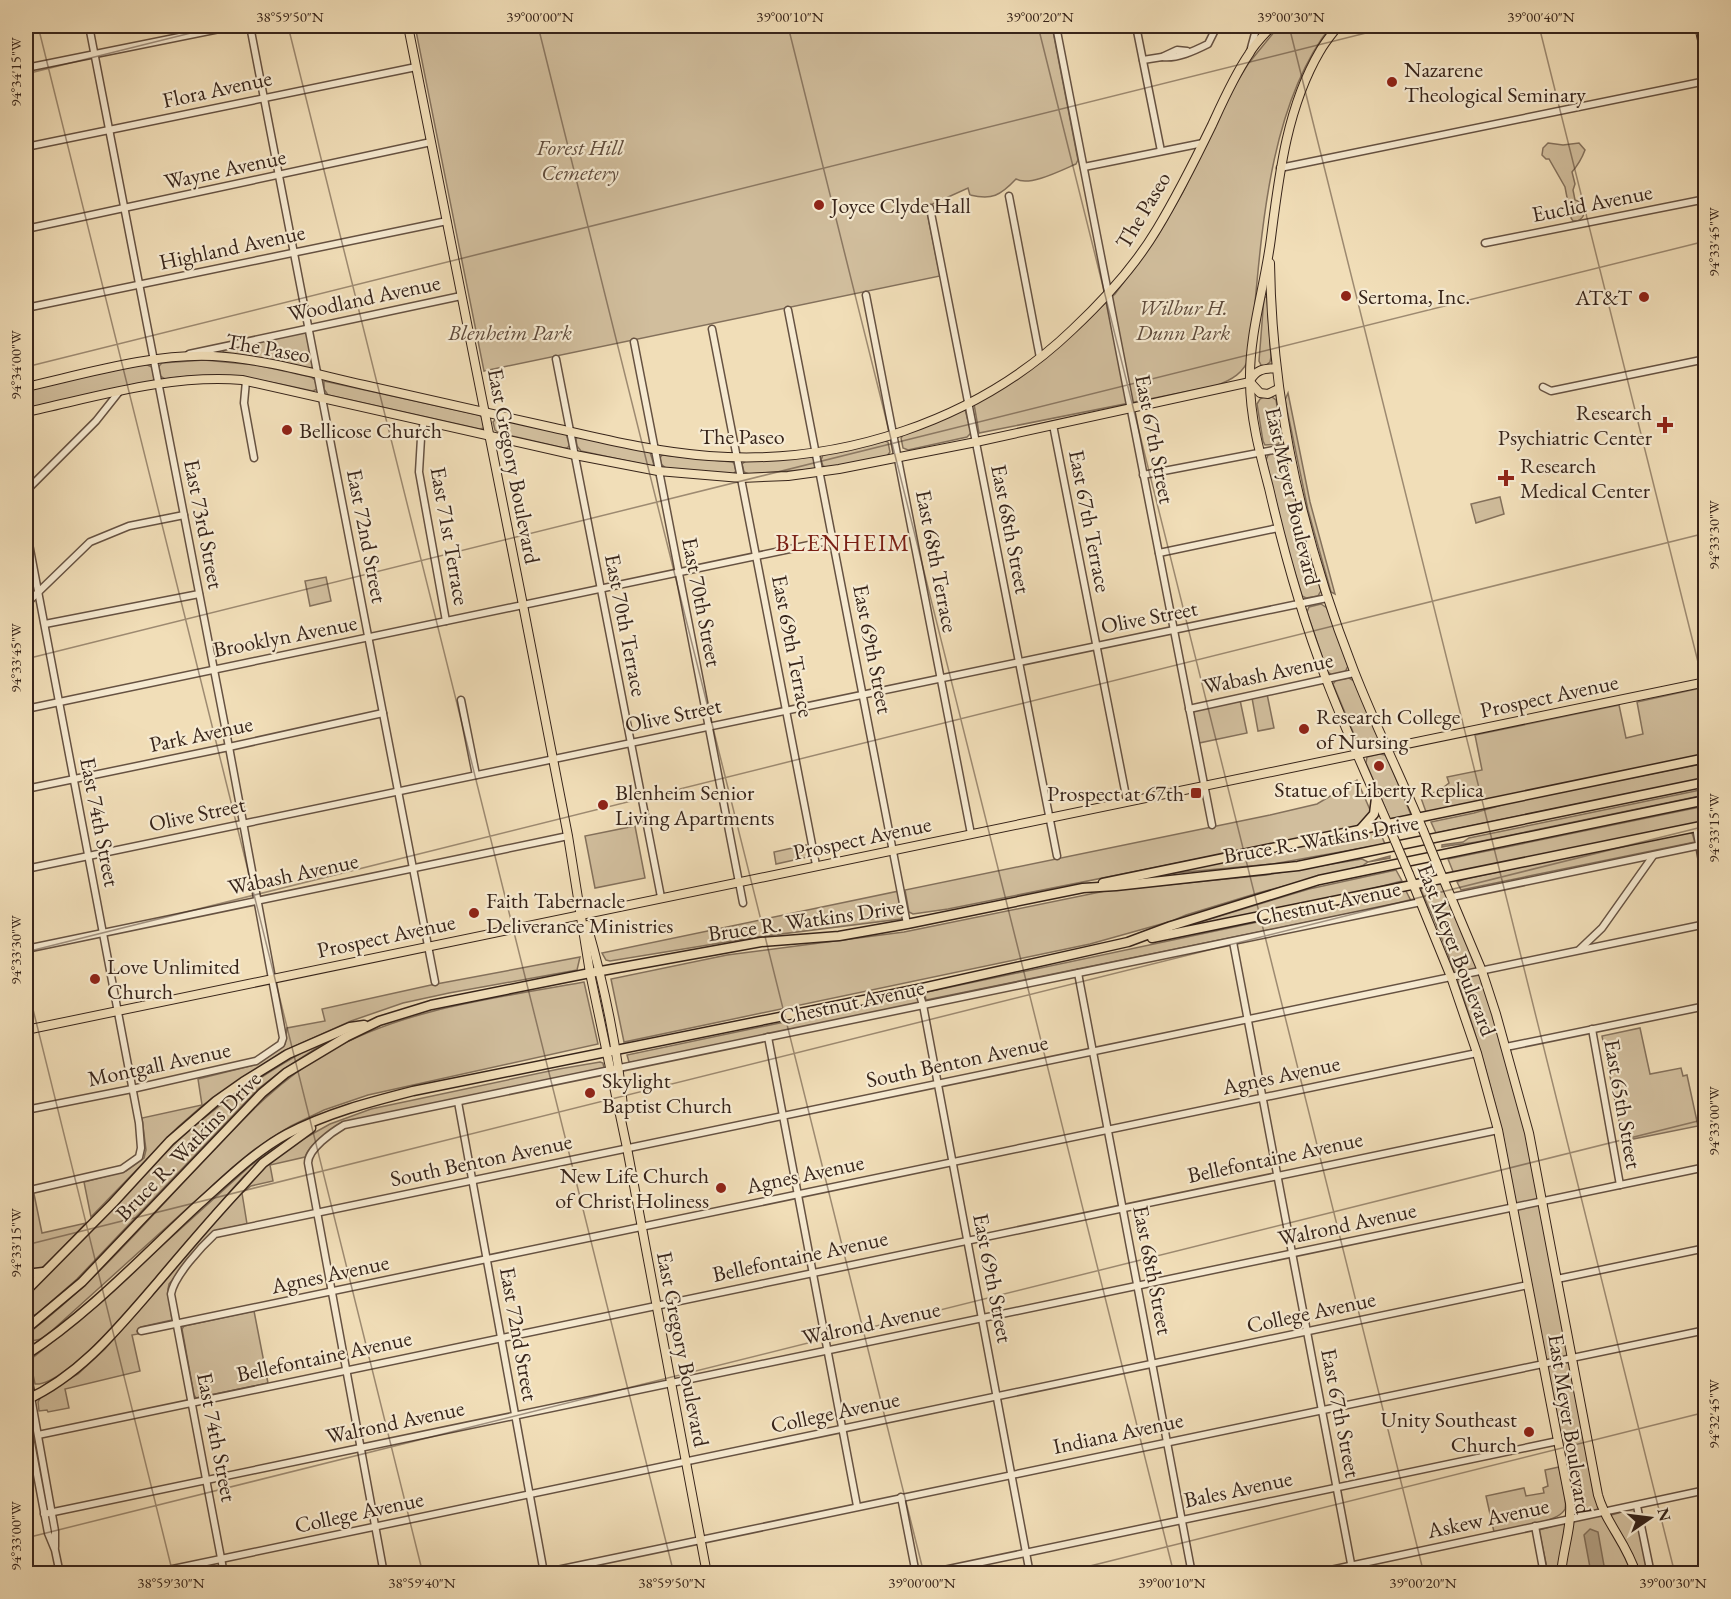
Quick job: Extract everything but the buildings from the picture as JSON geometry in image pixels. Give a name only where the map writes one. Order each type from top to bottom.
[{"type":"highway","points":[[1083,888],[1131,876],[1418,819],[1706,758]]},
{"type":"highway","name":"Bruce R. Watkins Drive","points":[[26,1329],[82,1282],[262,1093],[310,1057],[379,1021],[431,1005],[761,942],[839,936],[1083,888],[1298,866],[1706,782]]},
{"type":"highway","points":[[1359,831],[1374,814],[1376,798]]},
{"type":"highway","name":"Bruce R. Watkins Drive","points":[[26,1354],[80,1313],[243,1165],[287,1134],[329,1115],[413,1091],[918,989],[1128,942],[1171,926],[1318,880],[1706,800]]},
{"type":"highway","points":[[1128,942],[1706,825]]},
{"type":"highway","points":[[26,1291],[170,1141],[216,1101],[288,1054],[350,1028],[379,1021]]},
{"type":"highway","points":[[28,1398],[62,1379],[97,1351],[263,1163],[329,1115]]},
{"type":"highway","points":[[26,1275],[46,1271]]},
{"type":"main road","name":"East Gregory Boulevard","points":[[408,26],[568,836],[590,973],[624,1132],[707,1574]]},
{"type":"main road","name":"The Paseo","points":[[26,387],[154,360],[198,356],[238,359],[318,375],[683,454],[737,458],[816,452],[893,435],[969,403],[1040,358],[1108,294],[1156,230],[1203,143],[1234,79],[1251,51],[1272,26]]},
{"type":"main road","name":"East Meyer Boulevard","points":[[1338,26],[1320,51],[1304,85],[1280,168],[1270,249],[1260,295],[1250,382],[1260,452],[1278,528],[1300,604],[1326,679],[1414,884],[1451,977],[1477,1053],[1498,1130],[1570,1503],[1562,1574]]},
{"type":"main road","points":[[1699,26],[1706,59]]},
{"type":"main road","name":"East Meyer Boulevard","points":[[1270,249],[1270,296],[1276,368]]},
{"type":"main road","points":[[1276,368],[1278,389],[1268,394],[1254,389],[1250,382],[1254,374],[1260,370],[1276,368]]},
{"type":"main road","name":"The Paseo","points":[[26,412],[159,384],[209,378],[246,381],[575,455],[658,471],[741,478],[820,472],[976,442],[1250,382]]},
{"type":"main road","name":"East Meyer Boulevard","points":[[1278,389],[1310,537],[1328,598],[1354,673],[1482,971],[1506,1047],[1529,1133],[1598,1495],[1604,1512],[1628,1550],[1636,1574]]},
{"type":"main road","name":"Prospect Avenue","points":[[26,1030],[1706,682]]},
{"type":"main road","name":"East Gregory Boulevard","points":[[581,914],[600,971],[617,1049],[624,1132]]},
{"type":"main road","points":[[26,1366],[28,1398]]},
{"type":"street","name":"East 73rd Street","points":[[89,26],[283,1029]]},
{"type":"street","points":[[26,68],[234,26]]},
{"type":"street","name":"East 72nd Street","points":[[250,26],[435,982]]},
{"type":"street","name":"East 67th Street","points":[[1056,26],[1212,825]]},
{"type":"street","points":[[1136,26],[1161,151]]},
{"type":"street","points":[[1143,60],[1174,58],[1208,44],[1217,26]]},
{"type":"street","points":[[1251,51],[1257,26]]},
{"type":"street","name":"Flora Avenue","points":[[26,147],[416,67]]},
{"type":"street","points":[[1280,168],[1706,81]]},
{"type":"street","name":"Wayne Avenue","points":[[26,229],[431,142]]},
{"type":"street","points":[[1084,167],[1203,143]]},
{"type":"street","points":[[1010,196],[1040,358]]},
{"type":"street","name":"Euclid Avenue","points":[[1485,243],[1706,199]]},
{"type":"street","name":"East 68th Street","points":[[930,208],[1057,856]]},
{"type":"street","name":"Highland Avenue","points":[[26,308],[447,221]]},
{"type":"street","name":"East 68th Terrace","points":[[866,295],[971,834]]},
{"type":"street","name":"Woodland Avenue","points":[[168,358],[461,296]]},
{"type":"street","name":"East 69th Street","points":[[788,310],[907,924]]},
{"type":"street","name":"East 69th Terrace","points":[[712,328],[816,865]]},
{"type":"street","name":"East 70th Street","points":[[634,342],[744,903]]},
{"type":"street","name":"East 70th Terrace","points":[[556,359],[661,897]]},
{"type":"street","points":[[1543,387],[1551,391],[1706,359]]},
{"type":"street","points":[[246,381],[244,403],[254,458]]},
{"type":"street","points":[[26,491],[96,421],[119,392]]},
{"type":"street","name":"East 71st Terrace","points":[[424,421],[419,472],[446,621]]},
{"type":"street","name":"East 67th Terrace","points":[[1053,425],[1127,801]]},
{"type":"street","points":[[1143,476],[1289,447]]},
{"type":"street","points":[[26,604],[90,542],[129,526],[184,515]]},
{"type":"street","name":"East 74th Street","points":[[26,528],[139,1123],[141,1148],[139,1157],[122,1169],[26,1191]]},
{"type":"street","points":[[1159,553],[1278,528]]},
{"type":"street","name":"Brooklyn Avenue","points":[[26,709],[833,540]]},
{"type":"street","points":[[45,624],[199,594]]},
{"type":"street","name":"Olive Street","points":[[26,869],[1328,598]]},
{"type":"street","name":"Wabash Avenue","points":[[1189,709],[1354,673]]},
{"type":"street","points":[[461,700],[476,775]]},
{"type":"street","name":"Park Avenue","points":[[26,789],[383,713]]},
{"type":"street","points":[[1696,827],[1702,845],[1706,884]]},
{"type":"street","name":"Wabash Avenue","points":[[26,949],[568,836]]},
{"type":"street","points":[[1452,897],[1702,845]]},
{"type":"street","points":[[1578,951],[1602,928],[1653,855]]},
{"type":"street","name":"Chestnut Avenue","points":[[317,1213],[308,1158],[315,1147],[344,1125],[1421,902]]},
{"type":"street","name":"South Benton Avenue","points":[[215,1234],[1706,924]]},
{"type":"street","name":"East 67th Street","points":[[1233,942],[1353,1574]]},
{"type":"street","name":"East 68th Street","points":[[1078,973],[1192,1574]]},
{"type":"street","name":"East 69th Street","points":[[918,989],[953,1161],[1030,1574]]},
{"type":"street","points":[[1506,1047],[1706,1005]]},
{"type":"street","name":"Montgall Avenue","points":[[26,1110],[132,1089],[256,1060],[281,1044],[283,1029]]},
{"type":"street","name":"East 65th Street","points":[[1592,1029],[1620,1185]]},
{"type":"street","points":[[768,1037],[857,1506]]},
{"type":"street","name":"Agnes Avenue","points":[[141,1331],[1477,1053]]},
{"type":"street","name":"East 72nd Street","points":[[458,1102],[516,1415],[542,1573]]},
{"type":"street","name":"Bellefontaine Avenue","points":[[38,1435],[1498,1130]]},
{"type":"street","name":"Walrond Avenue","points":[[44,1514],[1706,1167]]},
{"type":"street","points":[[317,1213],[384,1574]]},
{"type":"street","name":"East 74th Street","points":[[215,1234],[207,1241],[172,1287],[224,1574]]},
{"type":"street","points":[[1557,1280],[1706,1248]]},
{"type":"street","name":"College Avenue","points":[[149,1574],[1528,1285]]},
{"type":"street","name":"Indiana Avenue","points":[[542,1573],[1706,1330]]},
{"type":"street","points":[[28,1398],[38,1435],[52,1513],[55,1550]]},
{"type":"street","points":[[26,1419],[48,1533],[55,1550],[60,1574]]},
{"type":"street","name":"Bales Avenue","points":[[925,1574],[1558,1441]]},
{"type":"street","name":"Askew Avenue","points":[[1312,1574],[1706,1490]]},
{"type":"street","points":[[901,1497],[915,1574]]},
{"type":"street","points":[[1637,1506],[1651,1574]]},
{"type":"street","points":[[1535,1526],[1544,1574]]},
{"type":"green space","name":"Forest Hill Cemetery","points":[[415,26],[1052,26],[1078,160],[1076,164],[1046,177],[1029,181],[1016,179],[1000,193],[990,197],[970,195],[968,188],[926,207],[940,276],[484,371]]},
{"type":"green space","name":"Wilbur H. Dunn Park","points":[[1279,26],[1331,26],[1309,60],[1292,99],[1279,140],[1263,228],[1250,356],[1244,367],[1232,378],[1215,386],[979,433],[974,404],[1048,356],[1115,294],[1157,237],[1183,192],[1232,90],[1248,64]]},
{"type":"green space","points":[[1548,143],[1563,145],[1579,143],[1585,150],[1572,172],[1575,200],[1583,203],[1584,208],[1584,213],[1578,221],[1573,221],[1571,218],[1565,187],[1549,159],[1542,155],[1543,148]]},
{"type":"green space","points":[[1264,297],[1267,297],[1271,357],[1270,362],[1265,366],[1259,361]]},
{"type":"green space","points":[[304,332],[307,335],[313,366],[310,369],[223,352],[224,349]]},
{"type":"green space","points":[[204,360],[257,365],[311,377],[315,380],[317,389],[313,391],[240,377],[204,375],[165,379],[160,376],[159,366],[162,363]]},
{"type":"green space","points":[[145,364],[152,367],[153,382],[26,409],[26,389]]},
{"type":"green space","points":[[324,381],[479,415],[483,418],[484,428],[480,429],[328,395],[324,389]]},
{"type":"green space","points":[[1288,393],[1310,502],[1335,594],[1331,592],[1308,510],[1285,400]]},
{"type":"green space","points":[[1264,397],[1272,397],[1276,400],[1283,438],[1278,444],[1265,445],[1263,441],[1257,404]]},
{"type":"green space","points":[[965,409],[971,433],[967,437],[908,450],[903,448],[901,438],[903,435]]},
{"type":"green space","points":[[497,418],[566,434],[570,445],[564,448],[499,433],[495,430],[493,422]]},
{"type":"green space","points":[[579,436],[650,452],[654,465],[581,451],[576,439]]},
{"type":"green space","points":[[888,442],[890,452],[887,456],[828,468],[823,466],[821,460],[823,455]]},
{"type":"green space","points":[[1280,452],[1287,456],[1302,524],[1321,591],[1318,596],[1306,598],[1302,596],[1286,544],[1266,460],[1268,455]]},
{"type":"green space","points":[[662,455],[732,462],[736,471],[733,474],[666,468],[661,464]]},
{"type":"green space","points":[[814,458],[815,469],[749,474],[744,472],[742,464],[746,461]]},
{"type":"green space","points":[[1500,497],[1504,514],[1476,523],[1471,504]]},
{"type":"green space","points":[[326,577],[331,601],[310,606],[305,581]]},
{"type":"green space","points":[[1321,604],[1327,608],[1348,666],[1345,672],[1332,675],[1327,671],[1307,612],[1309,607]]},
{"type":"green space","points":[[1349,678],[1354,681],[1378,737],[1376,743],[1363,746],[1358,744],[1333,684],[1336,680]]},
{"type":"green space","points":[[1705,687],[1705,755],[1426,812],[1421,798],[1440,790],[1449,783],[1447,777],[1482,770],[1475,735],[1619,705],[1626,738],[1643,734],[1637,702]]},
{"type":"green space","points":[[1267,694],[1274,728],[1258,731],[1252,698]]},
{"type":"green space","points":[[1240,700],[1247,733],[1199,743],[1193,711]]},
{"type":"green space","points":[[1385,755],[1388,759],[1411,815],[1390,819],[1366,763],[1367,757]]},
{"type":"green space","points":[[1705,763],[1705,778],[1436,833],[1431,822],[1512,802]]},
{"type":"green space","points":[[1357,780],[1371,815],[1357,827],[948,909],[913,914],[909,912],[905,890],[1317,804]]},
{"type":"green space","points":[[1705,789],[1705,795],[1482,841],[1442,847],[1442,845],[1463,842],[1469,838]]},
{"type":"green space","points":[[1705,806],[1705,821],[1454,874],[1448,859]]},
{"type":"green space","points":[[635,826],[645,878],[595,888],[585,836]]},
{"type":"green space","points":[[1379,830],[1385,844],[1273,864],[1164,874]]},
{"type":"green space","points":[[1686,832],[1692,833],[1695,842],[1461,890],[1457,882],[1465,879]]},
{"type":"green space","points":[[806,845],[808,857],[776,864],[774,852]]},
{"type":"green space","points":[[1362,859],[1368,862],[1362,866],[1258,893],[1172,921],[1090,944],[624,1042],[611,979],[727,955],[904,932],[1105,891],[1266,875]]},
{"type":"green space","points":[[1396,870],[1402,881],[1324,901],[1177,929],[1309,889]]},
{"type":"green space","points":[[1443,882],[1488,997],[1526,1133],[1604,1517],[1636,1508],[1649,1573],[1548,1573],[1539,1530],[1564,1523],[1573,1510],[1502,1131],[1467,1009],[1446,949],[1421,890],[1422,886]]},
{"type":"green space","points":[[899,891],[903,917],[901,919],[757,937],[610,961],[606,960],[602,953]]},
{"type":"green space","points":[[1406,891],[1411,901],[926,1000],[927,992]]},
{"type":"green space","points":[[580,957],[577,970],[403,1003],[351,1021],[282,1052],[203,1105],[178,1127],[91,1217],[84,1182],[126,1171],[144,1158],[146,1150],[142,1118],[202,1105],[198,1079],[254,1065],[285,1044],[287,1028],[325,1021],[322,1009],[431,985]]},
{"type":"green space","points":[[584,982],[598,1044],[368,1095],[324,1110],[291,1126],[233,1167],[46,1336],[27,1342],[26,1335],[98,1273],[248,1114],[309,1063],[356,1038],[419,1015]]},
{"type":"green space","points":[[916,997],[919,1000],[918,1003],[635,1062],[629,1062],[627,1055],[885,1001]]},
{"type":"green space","points":[[1640,1028],[1650,1074],[1681,1068],[1683,1076],[1687,1075],[1698,1126],[1623,1141],[1602,1036]]},
{"type":"green space","points":[[329,1040],[258,1089],[77,1279],[37,1314],[26,1318],[26,1297],[182,1136],[230,1098],[264,1075],[317,1044]]},
{"type":"green space","points":[[603,1063],[604,1068],[346,1122],[317,1141],[305,1157],[270,1165],[273,1181],[251,1186],[242,1193],[247,1224],[210,1234],[169,1284],[172,1320],[141,1327],[137,1331],[138,1334],[132,1335],[140,1371],[65,1389],[69,1408],[48,1412],[47,1410],[39,1411],[38,1402],[42,1395],[78,1374],[105,1349],[243,1188],[269,1163],[296,1143],[330,1124],[371,1109]]},
{"type":"green space","points":[[274,1149],[276,1150],[244,1176],[174,1259],[110,1329],[55,1378],[35,1384],[30,1360],[82,1318],[250,1166]]},
{"type":"green space","points":[[34,1194],[42,1233],[86,1223],[47,1264],[40,1269],[26,1270],[26,1195]]},
{"type":"green space","points":[[254,1311],[268,1383],[196,1398],[182,1329],[184,1326]]},
{"type":"green space","points":[[1559,1467],[1565,1500],[1565,1509],[1561,1514],[1544,1522],[1494,1532],[1486,1496],[1524,1488],[1526,1496],[1544,1493],[1543,1488],[1548,1486],[1545,1470]]},
{"type":"shaded area","points":[[1590,1529],[1598,1532],[1605,1571],[1591,1573],[1584,1535]]},
{"type":"place","name":"Nazarene Theological Seminary","points":[[1392,82]]},
{"type":"place","name":"Joyce Clyde Hall","points":[[819,205]]},
{"type":"place","name":"Sertoma, Inc.","points":[[1346,296]]},
{"type":"place","name":"AT&T","points":[[1644,297]]},
{"type":"place","name":"Research Psychiatric Center","points":[[1665,425]]},
{"type":"place","name":"Bellicose Church","points":[[287,430]]},
{"type":"place","name":"Research Medical Center","points":[[1506,478]]},
{"type":"place","name":"Research College of Nursing","points":[[1304,729]]},
{"type":"place","name":"Statue of Liberty Replica","points":[[1379,766]]},
{"type":"place","name":"Prospect at 67th","points":[[1196,793]]},
{"type":"place","name":"Blenheim Senior Living Apartments","points":[[603,805]]},
{"type":"place","name":"Faith Tabernacle Deliverance Ministries","points":[[474,913]]},
{"type":"place","name":"Love Unlimited Church","points":[[95,979]]},
{"type":"place","name":"Skylight Baptist Church","points":[[590,1093]]},
{"type":"place","name":"New Life Church of Christ Holiness","points":[[721,1188]]},
{"type":"place","name":"Unity Southeast Church","points":[[1529,1432]]},
{"type":"district","name":"BLENHEIM","points":[[843,542]]},
{"type":"park label","name":"Blenheim Park","points":[[510,332]]}]
